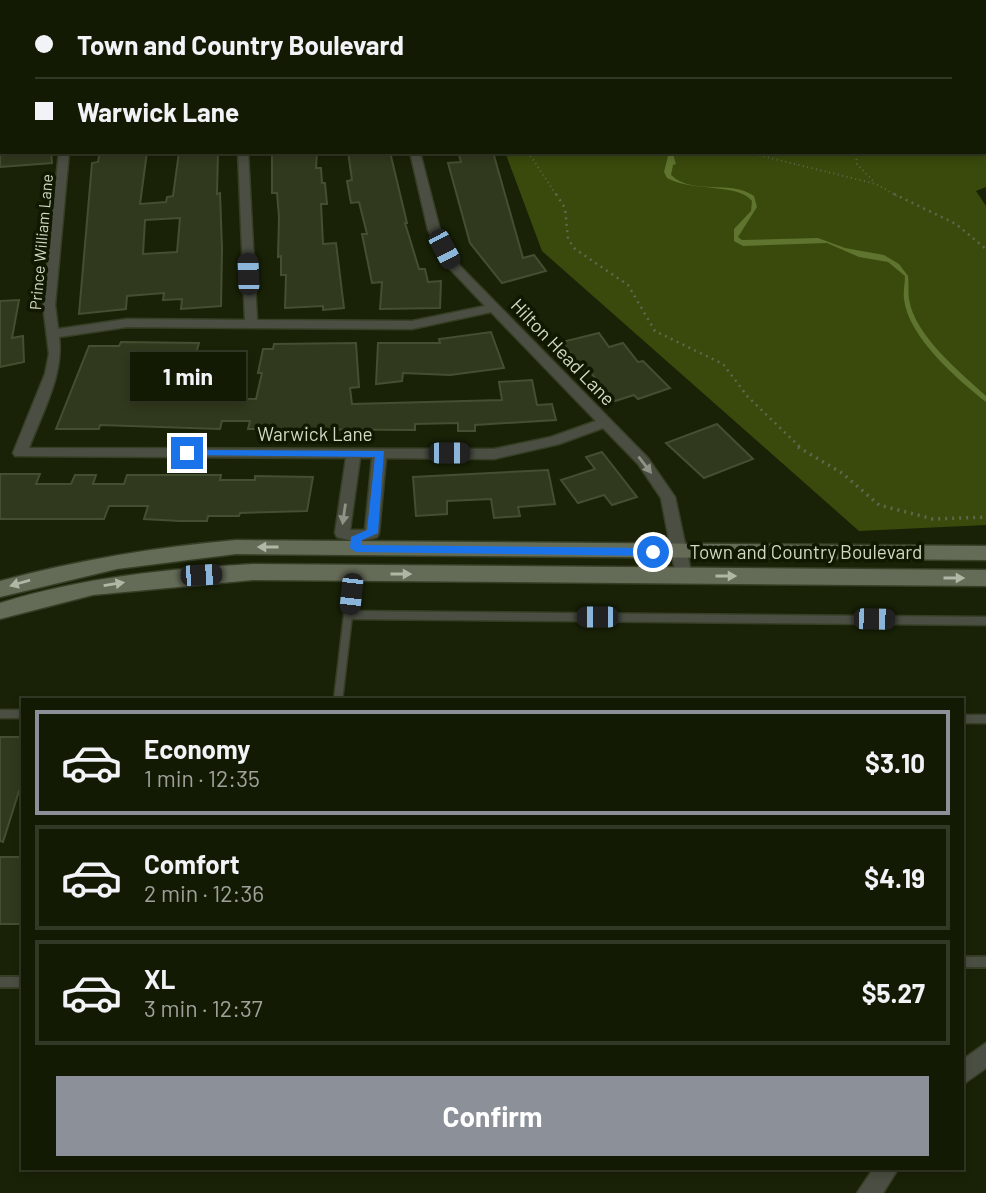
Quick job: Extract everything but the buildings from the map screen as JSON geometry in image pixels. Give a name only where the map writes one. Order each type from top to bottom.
[{"type":"main road","name":"Town and Country Boulevard","points":[[0,611],[54,584],[152,554],[236,547],[315,548],[356,543],[679,552],[986,553]]},
{"type":"main road","points":[[312,573],[315,548]]},
{"type":"main road","name":"Town and Country Boulevard","points":[[0,589],[253,572],[986,578]]},
{"type":"street","name":"Prince William Lane","points":[[20,453],[51,374],[55,354],[48,305],[64,154]]},
{"type":"street","points":[[243,154],[251,323]]},
{"type":"street","name":"Hilton Head Lane","points":[[415,154],[434,230],[454,267],[643,461],[667,496],[684,576]]},
{"type":"street","points":[[52,334],[127,323],[412,325],[494,308]]},
{"type":"street","name":"Warwick Lane","points":[[20,453],[495,454],[554,441],[605,423]]},
{"type":"street","points":[[354,453],[342,533],[356,543],[372,533],[380,453]]},
{"type":"street","points":[[964,1072],[986,1054]]},
{"type":"street","points":[[869,1193],[886,1170]]},
{"type":"lane","points":[[338,698],[353,573]]},
{"type":"lane","points":[[349,615],[986,621]]},
{"type":"lane","points":[[0,714],[21,714]]},
{"type":"lane","points":[[964,719],[986,719]]},
{"type":"lane","points":[[964,961],[986,961]]},
{"type":"lane","points":[[0,982],[21,982]]},
{"type":"path","points":[[565,0],[572,0]]},
{"type":"path","points":[[529,154],[565,208],[568,239],[575,250],[628,285],[655,331],[723,364],[748,397],[797,446],[842,474],[879,505],[933,519],[986,517]]},
{"type":"path","points":[[755,154],[876,184],[909,203],[956,224],[986,249]]},
{"type":"path","points":[[857,154],[857,164],[876,184]]},
{"type":"shaded area","points":[[506,154],[986,154],[986,187],[976,191],[986,206],[986,525],[859,531],[542,251]]},
{"type":"shaded area","points":[[668,154],[673,154],[676,164],[673,165],[671,175],[680,181],[690,185],[734,188],[754,196],[757,207],[738,237],[742,240],[818,238],[845,248],[884,255],[899,264],[908,276],[909,299],[920,326],[952,365],[986,396],[986,402],[949,370],[924,342],[908,313],[904,296],[905,276],[888,262],[859,257],[827,243],[743,246],[734,241],[734,229],[751,211],[752,201],[746,195],[737,192],[689,185],[677,182],[667,178],[664,172]]},
{"type":"route","points":[[187,453],[380,453],[372,533],[357,537],[356,548],[653,552]]}]
